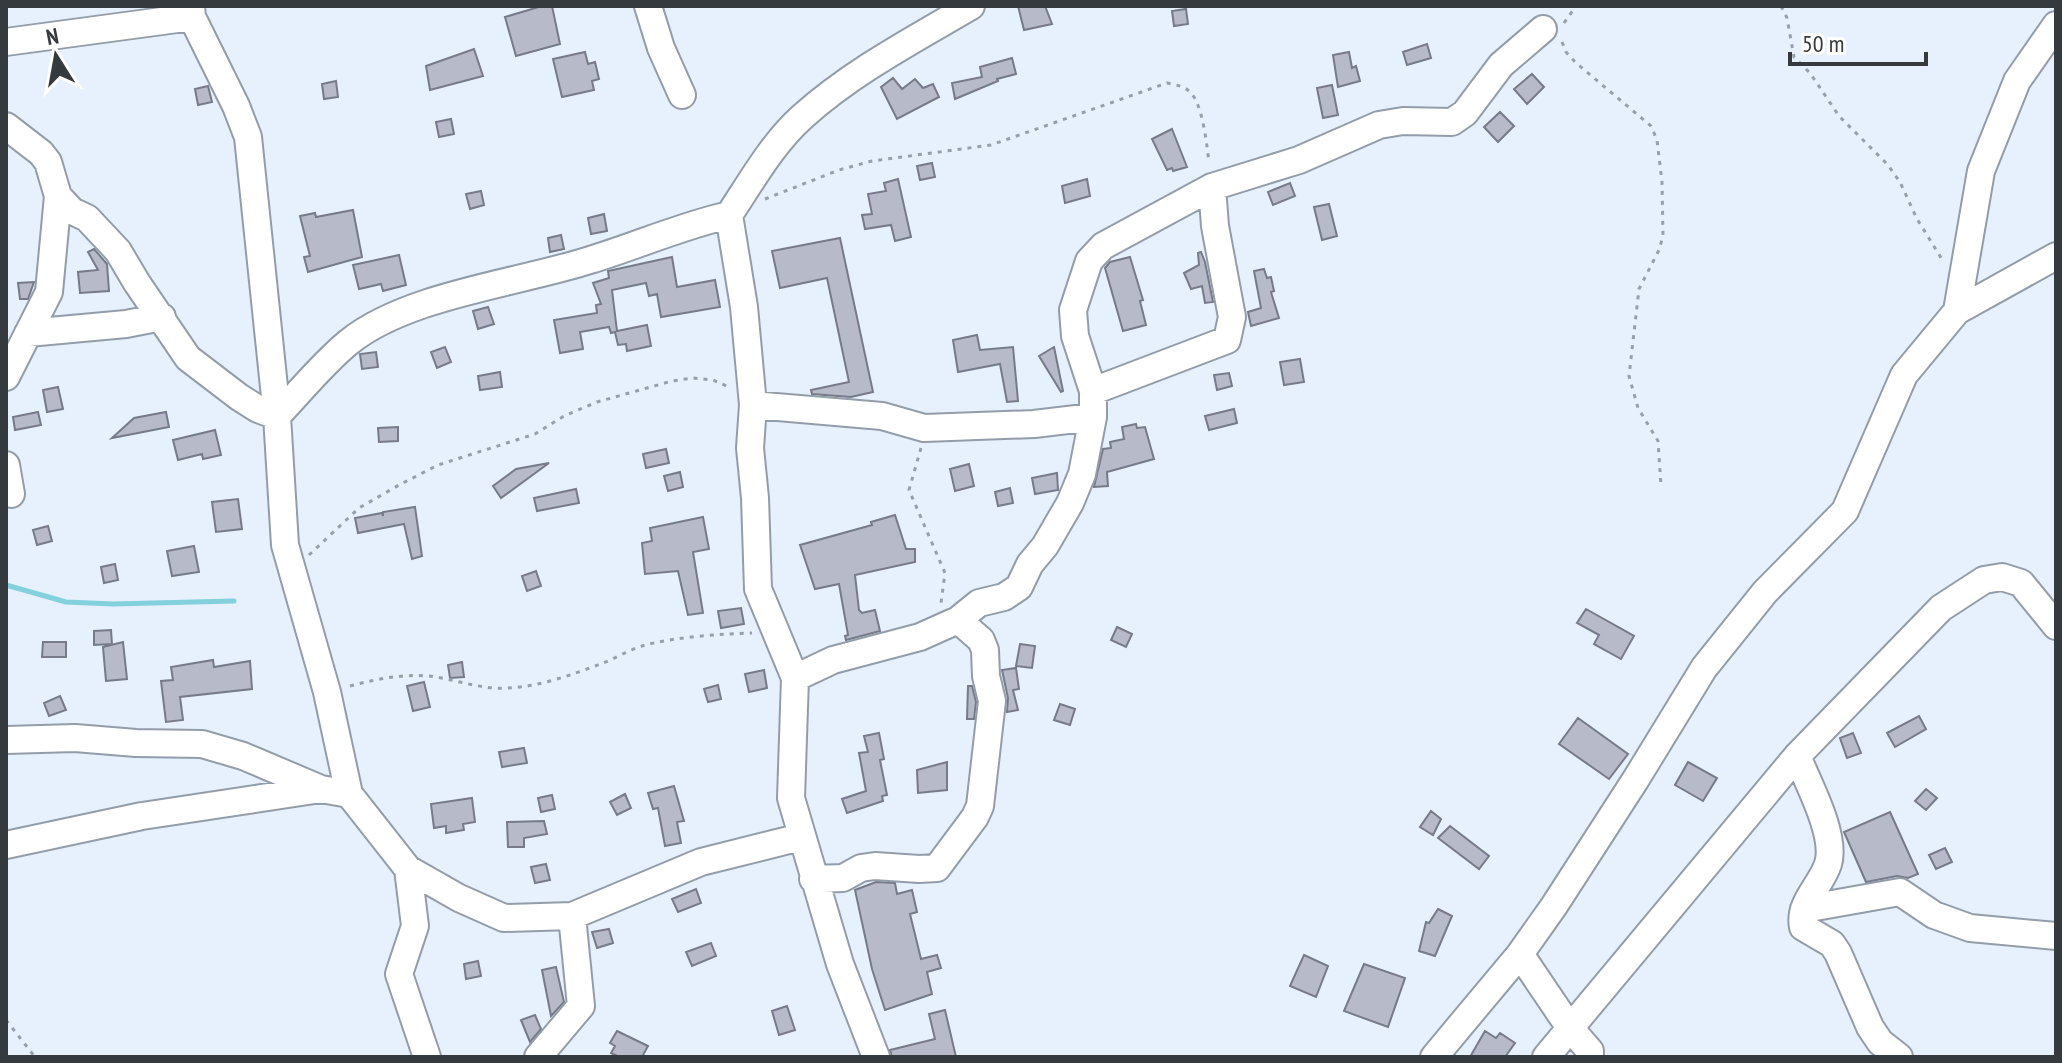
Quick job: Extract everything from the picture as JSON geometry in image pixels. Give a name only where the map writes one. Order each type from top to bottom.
[{"type":"street","points":[[648,6],[661,48],[682,95]]},
{"type":"street","points":[[876,1057],[840,964],[791,798],[795,678],[758,589],[750,448],[753,401],[744,307],[729,215],[764,162],[801,118],[868,67],[971,6]]},
{"type":"street","points":[[6,42],[192,12],[248,137],[277,416],[282,514],[292,571],[327,692],[349,794],[408,869],[459,898],[504,918],[572,916],[701,862],[801,837]]},
{"type":"street","points":[[1957,311],[1981,171],[2017,81],[2056,25]]},
{"type":"street","points":[[795,678],[833,660],[930,632],[958,620],[979,603],[1004,597],[1019,587],[1030,564],[1045,546],[1070,503],[1082,474],[1093,404],[1075,336],[1073,310],[1089,261],[1103,246],[1212,187],[1299,160],[1379,125],[1403,121],[1452,122],[1465,113],[1501,65],[1555,31]]},
{"type":"street","points":[[6,126],[48,162],[58,196],[49,292],[6,377]]},
{"type":"street","points":[[753,401],[882,416],[924,428],[1034,424],[1093,404],[1227,340],[1232,317],[1215,226],[1212,187]]},
{"type":"street","points":[[58,196],[72,211],[87,218],[103,233],[188,358],[249,403],[277,416]]},
{"type":"street","points":[[277,416],[349,342],[377,324],[411,309],[588,261],[696,222],[729,215]]},
{"type":"street","points":[[1434,1057],[1520,954],[1554,906],[1704,668],[1765,592],[1845,511],[1904,375],[1957,311],[2056,256]]},
{"type":"street","points":[[28,333],[126,324],[162,317]]},
{"type":"street","points":[[6,465],[11,494]]},
{"type":"street","points":[[1546,1057],[1797,756],[1941,608],[1984,580],[2002,577],[2021,583],[2056,626]]},
{"type":"street","points":[[813,879],[843,878],[861,868],[875,866],[937,868],[975,817],[980,806],[992,701],[981,640],[958,620]]},
{"type":"street","points":[[6,740],[75,738],[202,744],[243,756],[321,789],[349,794]]},
{"type":"street","points":[[1797,756],[1830,847],[1828,864],[1804,909],[1801,919],[1803,927],[1832,944],[1870,1027],[1880,1042],[1899,1057]]},
{"type":"street","points":[[6,845],[142,816],[321,789]]},
{"type":"street","points":[[408,869],[415,926],[399,974],[427,1057]]},
{"type":"street","points":[[1804,909],[1900,892],[1934,915],[1970,928],[2056,936]]},
{"type":"street","points":[[538,1057],[581,1006],[572,916]]},
{"type":"street","points":[[1520,954],[1570,1028],[1590,1051],[1590,1057]]},
{"type":"path","points":[[1576,6],[1555,31],[1566,52],[1651,126],[1657,140],[1663,236],[1639,289],[1629,376],[1638,408],[1658,441],[1661,486]]},
{"type":"path","points":[[1781,6],[1787,18],[1794,57],[1810,73],[1839,116],[1888,165],[1944,263]]},
{"type":"path","points":[[729,215],[839,170],[872,161],[991,145],[1167,83],[1185,88],[1195,99],[1206,138],[1212,187]]},
{"type":"path","points":[[292,571],[359,508],[399,485],[438,465],[535,434],[564,416],[597,402],[693,378],[713,380],[753,401]]},
{"type":"path","points":[[924,428],[920,458],[909,490],[945,580],[940,609],[930,632]]},
{"type":"path","points":[[327,692],[383,678],[407,676],[429,676],[509,689],[566,675],[643,646],[719,634],[775,632]]},
{"type":"path","points":[[6,1020],[35,1057]]},
{"type":"building","points":[[552,6],[560,44],[516,56],[505,17]]},
{"type":"building","points":[[1018,6],[1045,6],[1052,24],[1024,30]]},
{"type":"building","points":[[1186,9],[1188,24],[1174,26],[1172,11]]},
{"type":"building","points":[[1427,44],[1431,58],[1407,65],[1403,52]]},
{"type":"building","points":[[474,49],[483,76],[430,90],[426,66]]},
{"type":"building","points":[[585,52],[588,64],[595,62],[599,79],[592,81],[594,90],[562,97],[553,59]]},
{"type":"building","points":[[1349,52],[1352,68],[1356,66],[1360,81],[1338,87],[1333,55]]},
{"type":"building","points":[[1012,58],[1016,74],[997,79],[955,99],[952,83],[982,77],[980,67]]},
{"type":"building","points":[[1532,74],[1544,87],[1527,104],[1514,89]]},
{"type":"building","points":[[893,78],[902,89],[915,79],[923,88],[933,84],[939,97],[897,119],[881,87]]},
{"type":"building","points":[[336,81],[338,97],[324,99],[322,84]]},
{"type":"building","points":[[1332,85],[1338,115],[1323,118],[1317,88]]},
{"type":"building","points":[[208,86],[212,102],[198,105],[195,89]]},
{"type":"building","points":[[1500,112],[1514,126],[1498,142],[1484,127]]},
{"type":"building","points":[[451,119],[454,134],[439,137],[436,122]]},
{"type":"building","points":[[1172,129],[1187,167],[1173,171],[1172,168],[1167,170],[1152,139]]},
{"type":"building","points":[[932,163],[935,177],[920,180],[917,166]]},
{"type":"building","points":[[898,179],[911,237],[895,241],[891,225],[865,229],[862,215],[872,214],[868,194],[886,191],[884,183]]},
{"type":"building","points":[[1087,179],[1090,196],[1065,203],[1062,186]]},
{"type":"building","points":[[1290,183],[1295,196],[1273,205],[1268,192]]},
{"type":"building","points":[[481,191],[484,205],[470,209],[466,194]]},
{"type":"building","points":[[1329,204],[1337,236],[1322,240],[1314,207]]},
{"type":"building","points":[[353,210],[362,257],[308,272],[304,257],[310,256],[300,216],[315,213],[316,217]]},
{"type":"building","points":[[604,214],[607,231],[591,234],[588,218]]},
{"type":"building","points":[[561,235],[564,249],[550,252],[548,238]]},
{"type":"building","points":[[840,238],[873,392],[851,397],[812,394],[811,390],[849,382],[827,278],[780,288],[772,251]]},
{"type":"building","points":[[94,249],[107,264],[109,291],[80,293],[78,272],[98,270],[88,252]]},
{"type":"building","points":[[1201,252],[1213,302],[1205,303],[1202,286],[1191,289],[1184,273],[1199,265],[1198,253]]},
{"type":"building","points":[[399,255],[406,285],[383,291],[381,284],[359,289],[353,265]]},
{"type":"building","points":[[672,257],[677,287],[715,280],[720,307],[661,317],[657,294],[649,296],[646,283],[612,290],[617,331],[647,325],[651,346],[627,351],[626,344],[618,345],[615,332],[611,333],[609,327],[580,332],[583,349],[560,353],[554,320],[597,313],[596,305],[601,304],[593,283],[609,278],[608,271]]},
{"type":"building","points":[[1130,257],[1143,300],[1140,301],[1146,325],[1123,331],[1105,268],[1110,262]]},
{"type":"building","points":[[1264,269],[1267,278],[1271,277],[1274,291],[1271,292],[1279,318],[1251,326],[1248,312],[1261,308],[1254,271]]},
{"type":"building","points":[[34,282],[28,299],[20,299],[18,283]]},
{"type":"building","points":[[488,307],[494,324],[478,329],[473,311]]},
{"type":"building","points":[[977,335],[980,350],[1013,347],[1018,401],[1007,402],[1000,364],[958,372],[953,340]]},
{"type":"building","points":[[445,347],[451,362],[437,368],[431,352]]},
{"type":"building","points":[[1054,347],[1063,391],[1061,392],[1039,356]]},
{"type":"building","points":[[376,352],[378,367],[362,369],[360,354]]},
{"type":"building","points":[[1300,359],[1304,382],[1284,385],[1280,362]]},
{"type":"building","points":[[500,372],[502,387],[480,390],[478,376]]},
{"type":"building","points":[[1229,373],[1232,386],[1217,390],[1214,375]]},
{"type":"building","points":[[58,387],[63,409],[47,412],[43,390]]},
{"type":"building","points":[[1234,409],[1237,423],[1209,430],[1205,416]]},
{"type":"building","points":[[38,412],[41,425],[15,430],[13,417]]},
{"type":"building","points":[[166,412],[169,427],[112,438],[134,418]]},
{"type":"building","points":[[1136,424],[1137,428],[1145,427],[1154,459],[1107,472],[1108,486],[1094,487],[1103,449],[1111,448],[1110,442],[1124,439],[1122,427]]},
{"type":"building","points":[[398,427],[398,441],[379,442],[378,428]]},
{"type":"building","points":[[215,430],[221,455],[203,459],[202,454],[178,460],[173,440]]},
{"type":"building","points":[[666,449],[669,463],[646,468],[643,454]]},
{"type":"building","points":[[549,463],[501,498],[493,486],[516,469]]},
{"type":"building","points":[[969,464],[974,486],[955,491],[950,469]]},
{"type":"building","points":[[680,472],[683,487],[668,491],[664,476]]},
{"type":"building","points":[[1057,473],[1058,490],[1035,494],[1032,478]]},
{"type":"building","points":[[1010,488],[1013,503],[998,506],[995,492]]},
{"type":"building","points":[[576,489],[579,503],[537,511],[534,498]]},
{"type":"building","points":[[238,499],[242,529],[216,532],[212,502]]},
{"type":"building","points":[[415,507],[422,556],[412,559],[404,524],[358,533],[355,518],[382,513],[383,516],[383,512]]},
{"type":"building","points":[[895,515],[906,549],[915,549],[915,562],[855,575],[859,610],[862,613],[875,610],[880,631],[846,640],[845,636],[848,635],[839,584],[815,589],[800,545],[872,525],[871,522]]},
{"type":"building","points":[[703,517],[709,549],[693,552],[703,613],[688,615],[678,571],[645,574],[642,543],[652,541],[650,528]]},
{"type":"building","points":[[48,526],[52,541],[37,545],[33,530]]},
{"type":"building","points":[[194,546],[199,572],[172,576],[167,551]]},
{"type":"building","points":[[115,564],[118,580],[104,583],[101,567]]},
{"type":"building","points":[[536,571],[541,586],[527,591],[522,576]]},
{"type":"building","points":[[741,608],[744,624],[721,628],[718,611]]},
{"type":"building","points":[[1586,609],[1634,636],[1621,659],[1594,644],[1599,635],[1577,623]]},
{"type":"building","points":[[1117,627],[1132,634],[1126,647],[1111,640]]},
{"type":"building","points":[[111,630],[112,644],[94,645],[94,631]]},
{"type":"building","points":[[43,642],[66,642],[66,657],[42,657]]},
{"type":"building","points":[[123,642],[127,679],[106,681],[103,647]]},
{"type":"building","points":[[1020,644],[1035,646],[1032,668],[1016,666]]},
{"type":"building","points":[[213,660],[214,667],[250,661],[252,689],[180,697],[183,720],[166,722],[161,681],[173,680],[171,667]]},
{"type":"building","points":[[462,662],[464,677],[450,678],[448,665]]},
{"type":"building","points":[[1016,668],[1019,689],[1013,690],[1018,710],[1007,712],[1008,698],[1002,670]]},
{"type":"building","points":[[764,670],[767,688],[749,692],[745,674]]},
{"type":"building","points":[[424,682],[430,707],[413,711],[407,686]]},
{"type":"building","points":[[718,685],[721,699],[708,702],[704,689]]},
{"type":"building","points":[[968,686],[972,686],[976,702],[974,719],[967,719]]},
{"type":"building","points":[[60,696],[66,710],[49,716],[44,703]]},
{"type":"building","points":[[1060,704],[1075,709],[1070,725],[1054,720]]},
{"type":"building","points":[[1919,716],[1926,729],[1895,747],[1887,733]]},
{"type":"building","points":[[1578,718],[1628,754],[1609,779],[1559,744]]},
{"type":"building","points":[[879,733],[884,759],[880,760],[887,795],[882,796],[883,801],[847,813],[842,799],[866,791],[859,753],[868,752],[864,736]]},
{"type":"building","points":[[1853,733],[1861,753],[1847,758],[1840,738]]},
{"type":"building","points":[[524,748],[527,763],[502,767],[499,752]]},
{"type":"building","points":[[947,762],[947,790],[918,793],[917,770]]},
{"type":"building","points":[[1688,762],[1717,778],[1703,801],[1675,785]]},
{"type":"building","points":[[674,786],[684,821],[677,822],[681,843],[665,846],[658,808],[653,809],[648,793]]},
{"type":"building","points":[[1926,789],[1937,798],[1926,810],[1915,801]]},
{"type":"building","points":[[625,794],[631,808],[617,815],[610,802]]},
{"type":"building","points":[[552,795],[555,809],[541,812],[538,798]]},
{"type":"building","points":[[472,798],[475,822],[463,824],[464,830],[446,833],[446,826],[434,828],[431,804]]},
{"type":"building","points":[[1431,811],[1441,819],[1433,835],[1420,827]]},
{"type":"building","points":[[1890,812],[1918,874],[1908,878],[1897,876],[1866,882],[1844,832]]},
{"type":"building","points":[[544,821],[547,834],[524,838],[524,847],[508,847],[507,822]]},
{"type":"building","points":[[1450,826],[1489,856],[1479,869],[1438,838]]},
{"type":"building","points":[[1945,848],[1952,862],[1936,869],[1929,855]]},
{"type":"building","points":[[546,864],[550,880],[535,883],[531,867]]},
{"type":"building","points":[[876,882],[895,883],[897,894],[912,890],[917,912],[910,914],[921,959],[937,955],[941,968],[927,972],[932,994],[885,1010],[872,969],[855,890]]},
{"type":"building","points":[[696,889],[701,903],[678,912],[672,899]]},
{"type":"building","points":[[1438,909],[1452,916],[1435,956],[1419,951],[1426,922],[1429,923]]},
{"type":"building","points":[[609,929],[613,943],[597,948],[592,932]]},
{"type":"building","points":[[711,943],[716,956],[692,966],[686,952]]},
{"type":"building","points":[[1304,955],[1328,966],[1316,997],[1290,986]]},
{"type":"building","points":[[478,961],[481,976],[466,979],[464,964]]},
{"type":"building","points":[[1364,964],[1405,978],[1388,1027],[1344,1011]]},
{"type":"building","points":[[556,967],[564,1002],[551,1016],[542,970]]},
{"type":"building","points":[[787,1006],[795,1030],[779,1035],[772,1011]]},
{"type":"building","points":[[945,1010],[956,1057],[892,1057],[890,1050],[935,1039],[929,1014]]},
{"type":"building","points":[[535,1015],[541,1029],[530,1042],[521,1020]]},
{"type":"building","points":[[617,1031],[648,1046],[642,1057],[619,1057],[611,1053],[615,1046],[610,1043]]},
{"type":"building","points":[[1485,1031],[1496,1038],[1500,1033],[1515,1043],[1505,1057],[1470,1057]]},
{"type":"waterway","points":[[6,585],[66,602],[234,601]]}]
